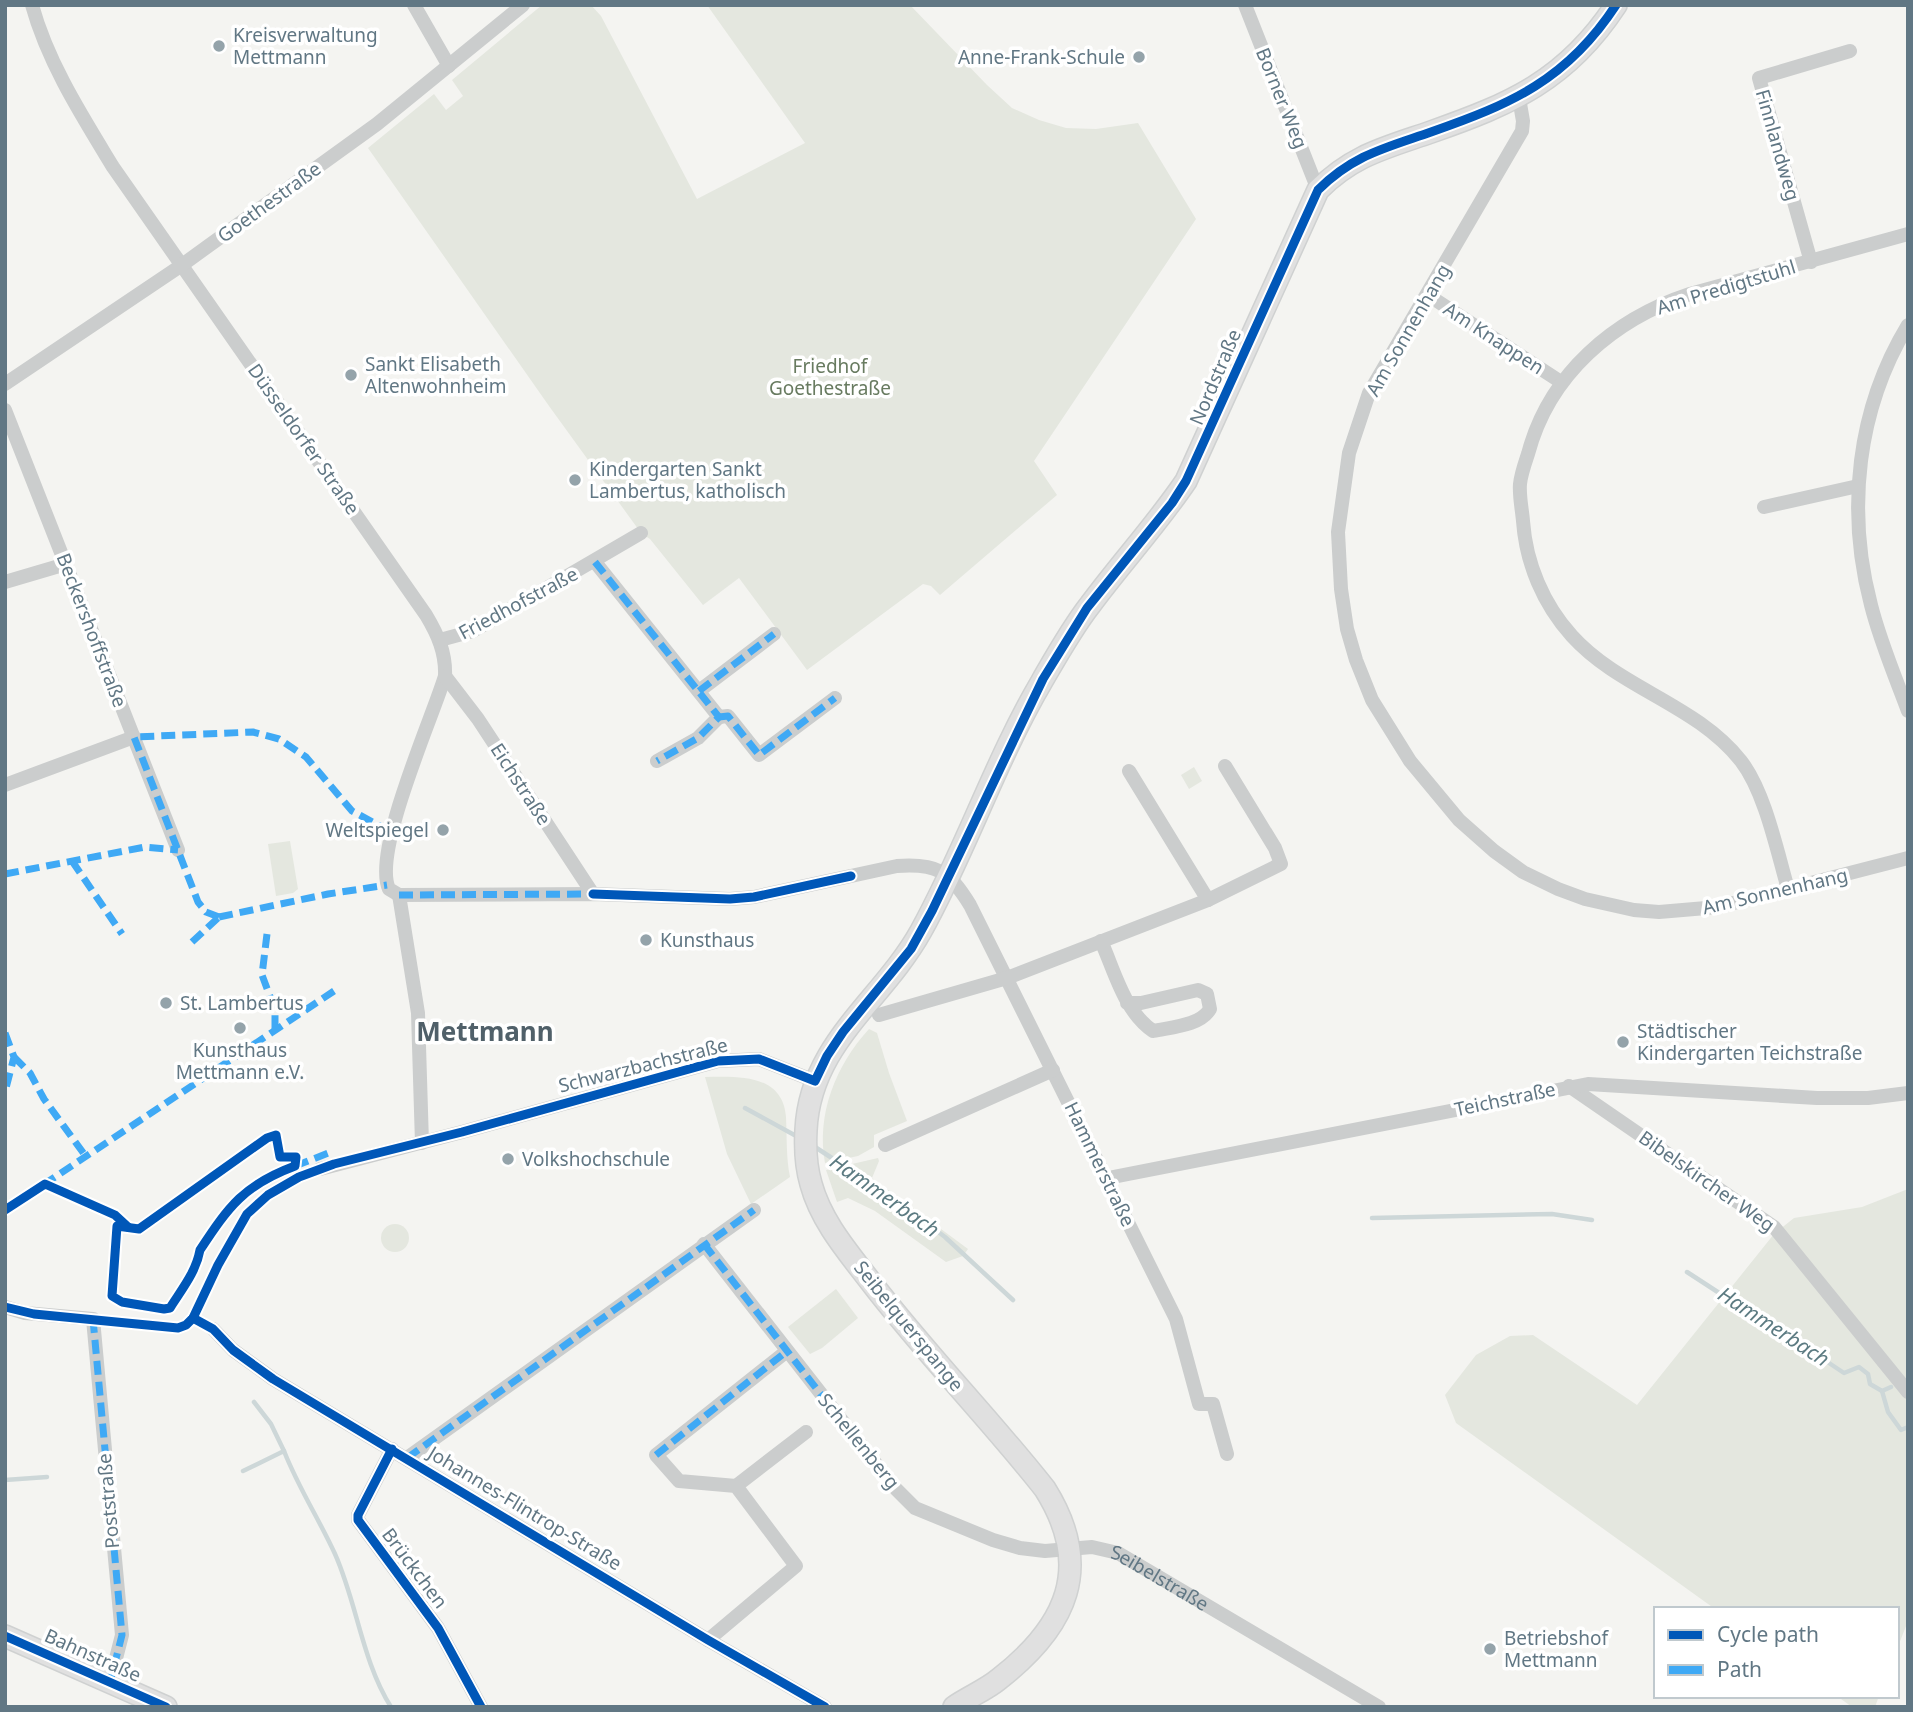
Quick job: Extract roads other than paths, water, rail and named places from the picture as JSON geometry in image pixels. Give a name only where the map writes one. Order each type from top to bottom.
[{"type":"main road","name":"Nordstraße","points":[[947,875],[1043,678],[1087,608],[1172,503],[1186,481],[1318,190],[1353,161],[1519,98],[1572,59],[1605,22],[1615,5]]},
{"type":"main road","points":[[815,1081],[841,1036],[911,949],[932,911],[947,875]]},
{"type":"main road","name":"Seibelquerspange","points":[[815,1081],[807,1121],[806,1152],[816,1199],[831,1227],[887,1303],[1040,1482],[1059,1512],[1070,1549]]},
{"type":"main road","points":[[954,1707],[998,1680],[1036,1646],[1051,1625],[1066,1590],[1070,1549]]},
{"type":"main road","name":"Bahnstraße","points":[[5,1636],[166,1707]]},
{"type":"main road","points":[[979,1707],[998,1680]]},
{"type":"street","name":"Düsseldorfer Straße","points":[[32,5],[51,56],[113,167],[426,615],[440,640],[445,676],[391,832],[386,880],[389,889],[399,895],[418,1013],[422,1143]]},
{"type":"street","points":[[414,5],[449,66]]},
{"type":"street","name":"Goethestraße","points":[[5,384],[181,265],[377,124],[523,5]]},
{"type":"street","name":"Borner Weg","points":[[1245,5],[1318,190]]},
{"type":"street","name":"Finnlandweg","points":[[1811,262],[1759,78],[1850,51]]},
{"type":"street","name":"Am Sonnenhang","points":[[1519,98],[1522,131],[1369,393],[1349,453],[1338,532],[1341,589],[1356,660],[1372,700],[1394,738],[1426,782],[1459,820],[1494,851],[1524,872],[1558,889],[1610,906],[1658,912],[1718,906],[1908,858]]},
{"type":"street","name":"Am Predigtstuhl","points":[[1788,889],[1757,792],[1742,762],[1723,741],[1695,718],[1606,668],[1572,636],[1554,613],[1537,581],[1524,547],[1520,483],[1534,431],[1561,382],[1609,334],[1635,317],[1665,302],[1908,234]]},
{"type":"street","name":"Am Knappen","points":[[1428,295],[1561,382]]},
{"type":"street","points":[[1907,709],[1871,605],[1861,554],[1858,486],[1874,400],[1885,367],[1908,325]]},
{"type":"street","name":"Beckershoffstraße","points":[[5,410],[178,850]]},
{"type":"street","points":[[1763,507],[1858,486]]},
{"type":"street","name":"Friedhofstraße","points":[[440,640],[473,631],[641,533]]},
{"type":"street","name":"Friedhofstraße","points":[[595,562],[719,717],[728,716],[759,755],[835,698]]},
{"type":"street","points":[[5,582],[66,564]]},
{"type":"street","points":[[699,691],[774,634]]},
{"type":"street","name":"Eichstraße","points":[[445,676],[478,719],[593,894]]},
{"type":"street","points":[[657,761],[698,738],[719,717]]},
{"type":"street","points":[[5,785],[134,737]]},
{"type":"street","points":[[879,1015],[1006,978],[1208,900],[1281,864],[1275,848],[1224,766]]},
{"type":"street","points":[[1129,771],[1208,900]]},
{"type":"street","points":[[399,895],[593,894],[730,899],[754,897],[897,866],[921,864],[947,875]]},
{"type":"street","name":"Hammerstraße","points":[[947,875],[970,905],[1108,1178],[1176,1319],[1199,1404],[1213,1404],[1227,1454]]},
{"type":"street","points":[[1101,941],[1127,1003],[1140,1022],[1153,1031],[1206,1016],[1210,1009],[1207,994],[1198,990],[1141,1003],[1127,1003]]},
{"type":"street","name":"Schwarzbachstraße","points":[[320,1168],[422,1143],[682,1069],[728,1059],[759,1059],[815,1081]]},
{"type":"street","points":[[885,1145],[1053,1070]]},
{"type":"street","name":"Teichstraße","points":[[1108,1178],[1569,1086],[1611,1084],[1817,1098],[1868,1098],[1908,1093]]},
{"type":"street","name":"Bibelskircher Weg","points":[[1569,1086],[1774,1227],[1908,1392]]},
{"type":"street","points":[[407,1458],[754,1210]]},
{"type":"street","name":"Schellenberg","points":[[704,1244],[896,1489],[915,1507],[993,1540],[1045,1551],[1070,1549]]},
{"type":"street","name":"Poststraße","points":[[5,1307],[25,1313],[93,1319],[122,1636],[110,1682]]},
{"type":"street","name":"Johannes-Flintrop-Straße","points":[[214,1329],[233,1350],[273,1379],[708,1640],[825,1707]]},
{"type":"street","points":[[708,1640],[796,1566],[736,1486],[679,1481],[656,1455],[787,1351]]},
{"type":"street","name":"Schellenberg","points":[[736,1486],[806,1432]]},
{"type":"street","name":"Brückchen","points":[[392,1449],[358,1515],[358,1520],[438,1628],[481,1707]]},
{"type":"street","name":"Seibelstraße","points":[[1070,1549],[1092,1547],[1118,1553],[1379,1707]]},
{"type":"waterway","name":"Hammerbach","points":[[745,1108],[798,1137]]},
{"type":"waterway","name":"Hammerbach","points":[[812,1145],[893,1198],[945,1237],[1013,1300]]},
{"type":"waterway","name":"Hammerbach","points":[[1372,1218],[1552,1214],[1592,1220]]},
{"type":"waterway","name":"Hammerbach","points":[[1687,1272],[1730,1300],[1749,1307],[1774,1330],[1796,1343],[1811,1346],[1817,1355],[1844,1373],[1859,1367],[1868,1374],[1870,1384],[1882,1391],[1891,1387]]},
{"type":"waterway","points":[[1882,1391],[1888,1412],[1901,1430],[1908,1427]]},
{"type":"waterway","name":"Hammerbach","points":[[254,1402],[271,1424],[284,1451]]},
{"type":"waterway","points":[[243,1471],[284,1451],[343,1573],[373,1671],[391,1707]]},
{"type":"waterway","points":[[5,1480],[47,1477]]},
{"type":"place","name":"Kreisverwaltung Mettmann","points":[[219,46]]},
{"type":"place","name":"Anne-Frank-Schule","points":[[1139,57]]},
{"type":"place","name":"Sankt Elisabeth Altenwohnheim","points":[[351,375]]},
{"type":"place","name":"Kindergarten Sankt Lambertus, katholisch","points":[[575,480]]},
{"type":"place","name":"Weltspiegel","points":[[443,830]]},
{"type":"place","name":"Kunsthaus","points":[[646,940]]},
{"type":"place","name":"St. Lambertus","points":[[166,1003]]},
{"type":"place","name":"Kunsthaus Mettmann e.V.","points":[[240,1028]]},
{"type":"place","name":"Städtischer Kindergarten Teichstraße","points":[[1623,1042]]},
{"type":"place","name":"Volkshochschule","points":[[508,1159]]},
{"type":"place","name":"Betriebshof Mettmann","points":[[1490,1649]]},
{"type":"district","name":"Mettmann","points":[[485,1031]]},
{"type":"park label","name":"Friedhof Goethestraße","points":[[830,377]]}]
